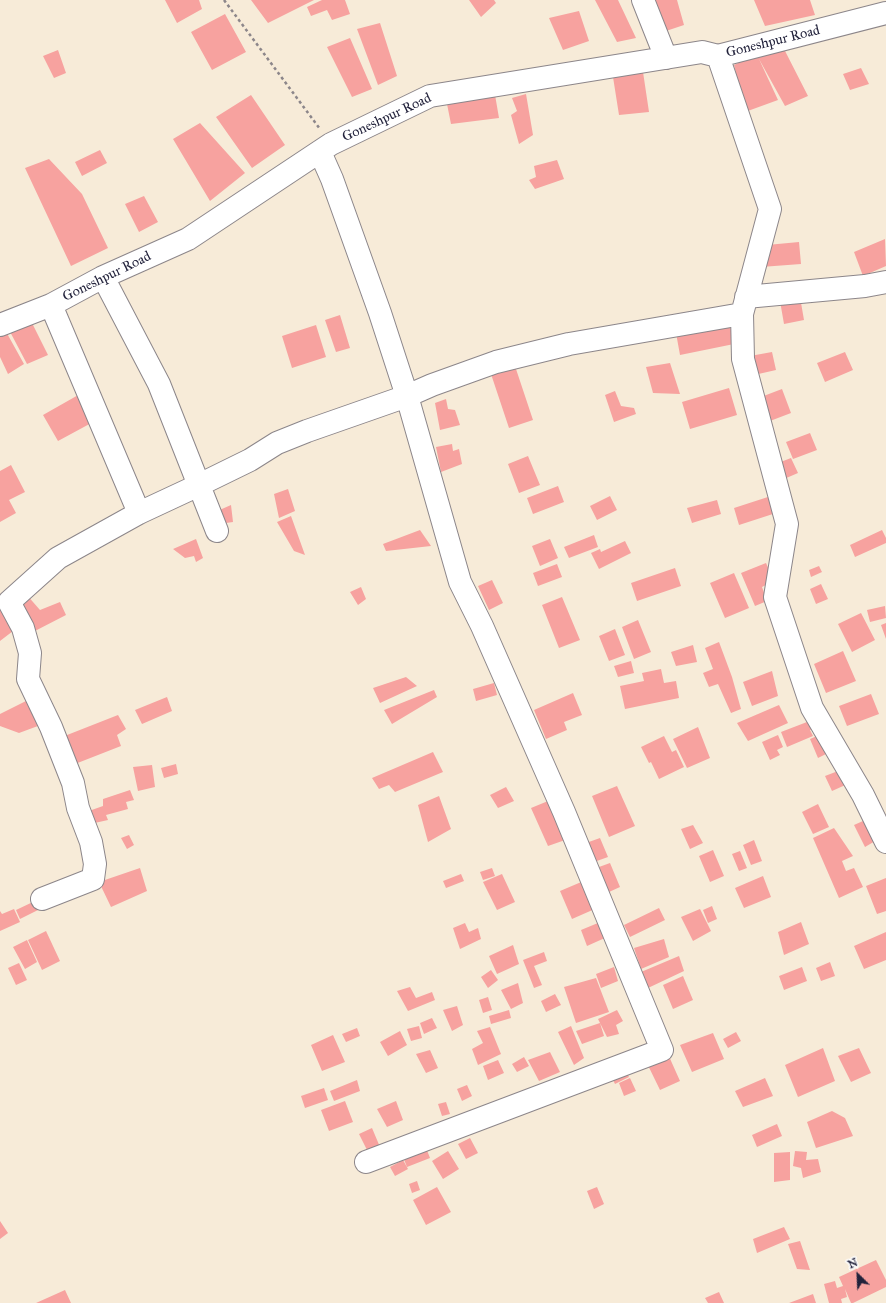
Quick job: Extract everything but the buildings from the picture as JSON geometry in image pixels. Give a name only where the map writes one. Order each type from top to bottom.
[{"type":"street","points":[[643,0],[666,58]]},
{"type":"street","name":"Goneshpur Road","points":[[0,326],[51,305],[103,277],[188,239],[325,148],[430,96],[702,52],[718,56],[886,13]]},
{"type":"street","points":[[718,56],[770,209],[744,306],[743,359],[787,524],[775,597],[812,708],[863,795],[885,837]]},
{"type":"street","points":[[325,148],[332,179],[380,313],[407,396],[460,582],[482,626],[564,812],[662,1050],[366,1162]]},
{"type":"street","points":[[103,277],[159,384],[217,531]]},
{"type":"street","points":[[42,899],[93,879],[95,864],[91,842],[78,808],[73,783],[51,727],[28,679],[30,653],[23,628],[9,602],[58,558],[139,513],[199,486],[250,460],[277,443],[496,362],[569,344],[744,306],[886,282]]},
{"type":"street","points":[[51,305],[139,513]]},
{"type":"path","points":[[224,0],[325,148]]}]
